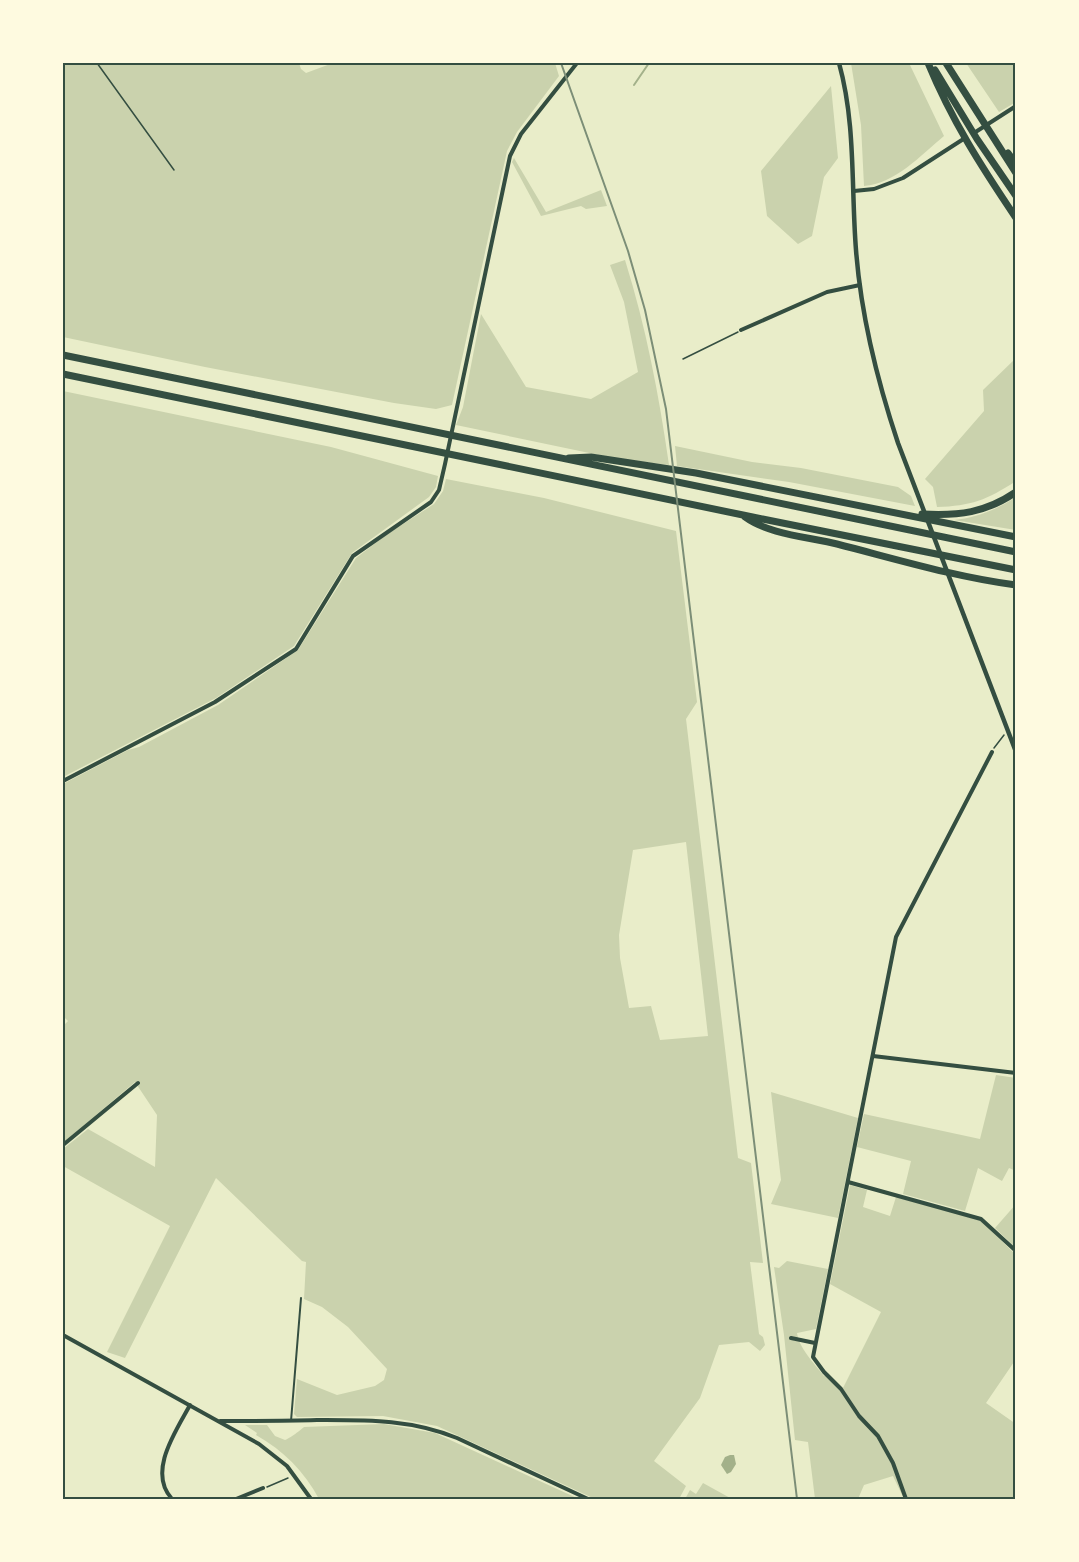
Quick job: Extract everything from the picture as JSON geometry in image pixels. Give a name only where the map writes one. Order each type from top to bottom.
[{"type":"highway","points":[[929,63],[976,139],[1016,196]]},
{"type":"highway","points":[[929,63],[970,150],[1016,218]]},
{"type":"highway","points":[[946,63],[1016,173]]},
{"type":"highway","points":[[982,121],[1016,164]]},
{"type":"highway","points":[[63,355],[1016,552]]},
{"type":"highway","points":[[63,374],[743,516],[1016,570]]},
{"type":"highway","points":[[560,458],[591,457],[696,473],[1016,537]]},
{"type":"highway","points":[[905,513],[953,516],[991,506],[1016,492]]},
{"type":"highway","points":[[743,516],[756,525],[926,568],[1016,586]]},
{"type":"street","points":[[63,781],[215,702],[296,649],[353,555],[431,502],[439,490],[445,464],[510,156],[520,134],[577,63]]},
{"type":"street","points":[[839,63],[849,116],[860,285],[870,349],[881,392],[1016,752]]},
{"type":"street","points":[[854,191],[887,186],[903,178],[1016,106]]},
{"type":"street","points":[[741,330],[828,292],[860,285]]},
{"type":"street","points":[[906,1499],[893,1463],[878,1436],[859,1416],[841,1389],[813,1357],[896,937],[992,752]]},
{"type":"street","points":[[873,1056],[1016,1073]]},
{"type":"street","points":[[63,1145],[138,1083]]},
{"type":"street","points":[[848,1182],[981,1219],[1016,1251]]},
{"type":"street","points":[[63,1335],[259,1444],[281,1460],[298,1479],[311,1499]]},
{"type":"street","points":[[791,1338],[815,1343]]},
{"type":"street","points":[[172,1499],[163,1488],[163,1469],[170,1443],[190,1405]]},
{"type":"street","points":[[220,1421],[386,1420],[436,1429],[588,1499]]},
{"type":"street","points":[[236,1499],[263,1488]]},
{"type":"lane","points":[[291,1420],[301,1298]]},
{"type":"path","points":[[97,63],[174,170]]},
{"type":"path","points":[[683,359],[741,330]]},
{"type":"path","points":[[992,752],[1004,734]]},
{"type":"path","points":[[263,1488],[288,1478]]},
{"type":"shaded area","points":[[63,63],[299,63],[301,69],[306,73],[333,63],[555,63],[559,76],[517,132],[507,151],[452,405],[436,409],[394,403],[63,337]]},
{"type":"shaded area","points":[[851,63],[909,63],[944,136],[897,174],[875,184],[864,186],[861,125]]},
{"type":"shaded area","points":[[966,63],[1016,63],[1016,102],[999,112]]},
{"type":"shaded area","points":[[831,86],[838,158],[824,177],[812,236],[798,244],[767,216],[761,171]]},
{"type":"shaded area","points":[[514,158],[546,212],[601,190],[607,206],[586,209],[581,206],[541,216],[512,162]]},
{"type":"shaded area","points":[[625,260],[651,361],[669,465],[618,459],[456,425],[463,407],[481,314],[526,387],[591,399],[638,372],[624,302],[610,265]]},
{"type":"shaded area","points":[[1016,358],[1016,481],[978,501],[937,507],[933,487],[925,479],[984,411],[983,390]]},
{"type":"shaded area","points":[[63,391],[331,447],[438,476],[436,487],[429,497],[352,553],[294,646],[216,698],[63,777]]},
{"type":"shaded area","points":[[675,446],[752,462],[801,468],[898,487],[911,496],[915,506],[789,482],[677,466]]},
{"type":"shaded area","points":[[446,479],[544,498],[676,531],[697,702],[686,719],[738,1158],[751,1163],[763,1263],[750,1262],[759,1334],[763,1337],[765,1345],[760,1351],[749,1342],[719,1345],[700,1398],[654,1461],[686,1486],[679,1499],[595,1499],[437,1426],[383,1416],[297,1417],[294,1414],[297,1379],[337,1395],[375,1386],[384,1380],[387,1369],[348,1327],[322,1307],[304,1299],[306,1262],[302,1261],[216,1178],[125,1358],[107,1352],[170,1226],[63,1166],[63,1149],[88,1129],[155,1167],[157,1115],[135,1082],[63,1143],[63,1026],[68,1021],[63,1016],[63,784],[218,705],[298,650],[356,558],[386,535],[434,504],[443,491]],"holes":[[[686,842],[708,1036],[660,1040],[651,1006],[629,1008],[620,958],[619,935],[633,850]]]},
{"type":"shaded area","points":[[1016,497],[1016,530],[954,520],[986,512]]},
{"type":"shaded area","points":[[996,1075],[1016,1078],[1016,1171],[1009,1168],[1002,1181],[978,1168],[965,1211],[903,1194],[911,1161],[857,1147],[864,1114],[980,1139]]},
{"type":"shaded area","points":[[771,1092],[858,1118],[838,1218],[771,1204],[781,1180]]},
{"type":"shaded area","points":[[850,1185],[867,1190],[863,1207],[890,1216],[896,1197],[980,1220],[1016,1255],[1016,1359],[986,1403],[1016,1424],[1016,1499],[904,1499],[893,1476],[864,1485],[858,1499],[815,1499],[808,1442],[795,1440],[774,1267],[779,1268],[787,1261],[828,1269],[816,1329],[797,1333],[804,1350],[824,1376],[828,1373],[843,1388],[881,1312],[830,1284]]},
{"type":"shaded area","points":[[1016,1204],[1016,1248],[995,1228]]},
{"type":"shaded area","points":[[384,1424],[435,1433],[579,1499],[319,1499],[307,1479],[292,1463],[245,1425],[267,1425],[275,1436],[285,1440],[304,1427]]},
{"type":"shaded area","points":[[734,1455],[736,1464],[727,1474],[721,1465],[725,1457]]},
{"type":"shaded area","points":[[703,1483],[732,1499],[685,1499],[690,1490],[696,1494]]},
{"type":"waterway","points":[[634,85],[649,63]]},
{"type":"railway","points":[[561,63],[628,251],[645,310],[666,409],[797,1499]]}]
